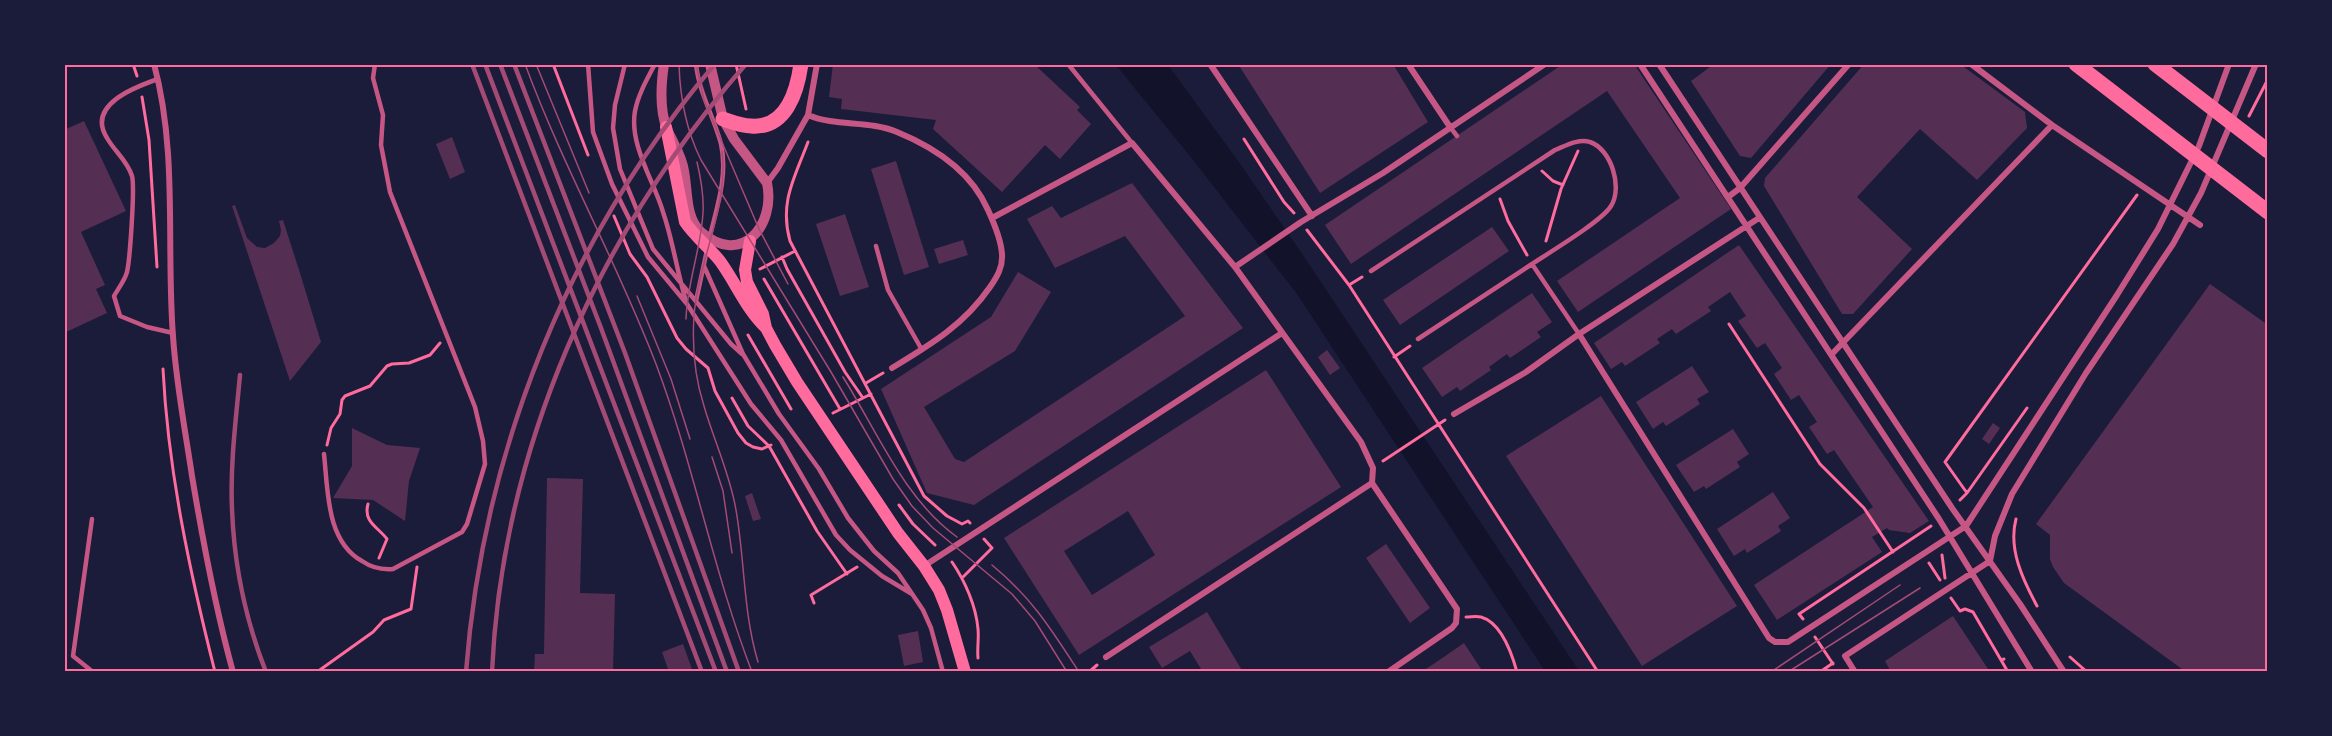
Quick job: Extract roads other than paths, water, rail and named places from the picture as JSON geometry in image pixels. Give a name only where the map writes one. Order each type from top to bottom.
[{"type":"highway","points":[[723,119],[759,126],[782,115],[796,92],[801,64]]},
{"type":"highway","points":[[2076,64],[2268,212]]},
{"type":"highway","points":[[2155,64],[2268,151]]},
{"type":"main road","points":[[666,127],[685,222],[691,231],[709,243],[754,317],[766,328]]},
{"type":"main road","points":[[750,241],[745,270],[747,282],[763,315],[766,328],[797,382],[939,590],[947,610],[964,672]]},
{"type":"street","points":[[154,64],[167,131],[173,333],[177,384],[204,543],[222,632],[233,672]]},
{"type":"street","points":[[664,64],[662,92],[666,127]]},
{"type":"street","points":[[709,243],[731,245],[750,241],[768,212],[769,192],[767,183],[734,139],[723,119],[710,64]]},
{"type":"street","points":[[767,183],[808,115],[817,64]]},
{"type":"street","points":[[1210,64],[1266,151],[1312,216]]},
{"type":"street","points":[[1408,64],[1450,127]]},
{"type":"street","points":[[1234,267],[1301,222],[1383,173],[1545,64]]},
{"type":"street","points":[[1640,64],[1832,354],[1938,519],[2032,672]]},
{"type":"street","points":[[1659,64],[1952,508],[2064,672]]},
{"type":"street","points":[[1728,197],[1740,188],[1849,64]]},
{"type":"street","points":[[1971,64],[2052,125],[2200,225]]},
{"type":"street","points":[[1579,334],[1769,638],[1775,642],[1788,642],[1966,526],[2158,229],[2183,182],[2213,112],[2229,64]]},
{"type":"street","points":[[1855,672],[1845,656],[1990,561],[1995,536],[2012,494],[2086,373],[2133,307],[2201,193],[2256,64]]},
{"type":"street","points":[[808,115],[817,119],[876,125],[914,140],[946,158],[960,169],[975,186],[992,218],[1002,253],[1001,266],[996,278],[967,317],[945,335],[892,368]]},
{"type":"street","points":[[1832,354],[2052,125]]},
{"type":"street","points":[[992,218],[1132,143],[1234,267],[1361,442],[1373,468],[1372,483],[1457,609],[1458,618],[1452,628],[1388,672]]},
{"type":"street","points":[[1454,414],[1526,372],[1579,334],[1759,218]]},
{"type":"street","points":[[924,566],[1282,333]]},
{"type":"street","points":[[1106,657],[1372,483]]},
{"type":"lane","points":[[324,454],[330,509],[337,533],[346,549],[355,557],[372,567],[383,570],[393,569],[462,532],[473,508],[484,464],[483,441],[475,407],[390,192],[381,145],[383,116],[373,78],[375,64]]},
{"type":"lane","points":[[588,64],[593,132],[612,184],[648,257],[687,304],[751,404],[781,440],[836,535],[850,550],[882,576],[912,594]]},
{"type":"lane","points":[[625,64],[615,105],[613,128],[620,169],[653,249],[680,279],[731,344],[742,354]]},
{"type":"lane","points":[[655,64],[639,99],[635,112],[635,124],[647,171],[663,210],[687,304]]},
{"type":"lane","points":[[696,64],[700,90],[723,154],[723,174],[696,301]]},
{"type":"lane","points":[[1068,64],[1132,143]]},
{"type":"lane","points":[[158,80],[140,86],[109,104],[102,121],[106,137],[127,163],[132,179],[126,273],[114,296],[120,316],[147,327],[173,333]]},
{"type":"lane","points":[[1450,127],[1456,136]]},
{"type":"lane","points":[[1371,271],[1555,150],[1582,141],[1599,147],[1614,169],[1617,178],[1614,201],[1610,209],[1542,258],[1418,339]]},
{"type":"lane","points":[[876,246],[888,290],[922,350]]},
{"type":"lane","points":[[1532,264],[1579,334]]},
{"type":"lane","points":[[704,266],[742,354],[779,414],[819,469],[848,518],[874,550],[898,573],[923,610],[931,628],[943,672]]},
{"type":"lane","points":[[92,519],[73,656],[93,672]]},
{"type":"tram line","points":[[525,64],[556,140],[656,364],[682,441],[738,634],[752,672]]},
{"type":"tram line","points":[[536,64],[589,193]]},
{"type":"tram line","points":[[679,64],[685,113],[691,137],[701,160],[831,372],[893,479],[912,506],[933,528],[1012,594],[1035,621],[1067,672]]},
{"type":"tram line","points":[[696,64],[704,100],[759,229],[788,284]]},
{"type":"tram line","points":[[722,151],[721,192],[701,275],[694,316],[693,339],[696,373],[701,395],[733,497],[739,529],[747,605],[758,662]]},
{"type":"tram line","points":[[686,319],[703,213],[702,188],[697,162]]},
{"type":"tram line","points":[[637,296],[671,379],[690,439]]},
{"type":"tram line","points":[[843,377],[907,484],[938,521],[957,537]]},
{"type":"tram line","points":[[712,457],[723,491],[732,553]]},
{"type":"tram line","points":[[992,565],[1030,602],[1079,672]]},
{"type":"tram line","points":[[1771,672],[1900,585]]},
{"type":"tram line","points":[[1788,672],[1920,588]]},
{"type":"railway","points":[[472,64],[702,672]]},
{"type":"railway","points":[[485,64],[716,672]]},
{"type":"railway","points":[[500,64],[601,328],[727,672]]},
{"type":"railway","points":[[514,64],[625,353],[739,672]]},
{"type":"railway","points":[[466,672],[476,589],[492,507],[514,426],[542,348],[577,272],[617,199],[663,130],[715,64]]},
{"type":"railway","points":[[492,672],[500,588],[515,506],[538,425],[568,347],[604,271],[646,198],[693,129],[746,64]]},
{"type":"railway","points":[[240,375],[232,475],[233,530],[242,592],[266,672]]}]
